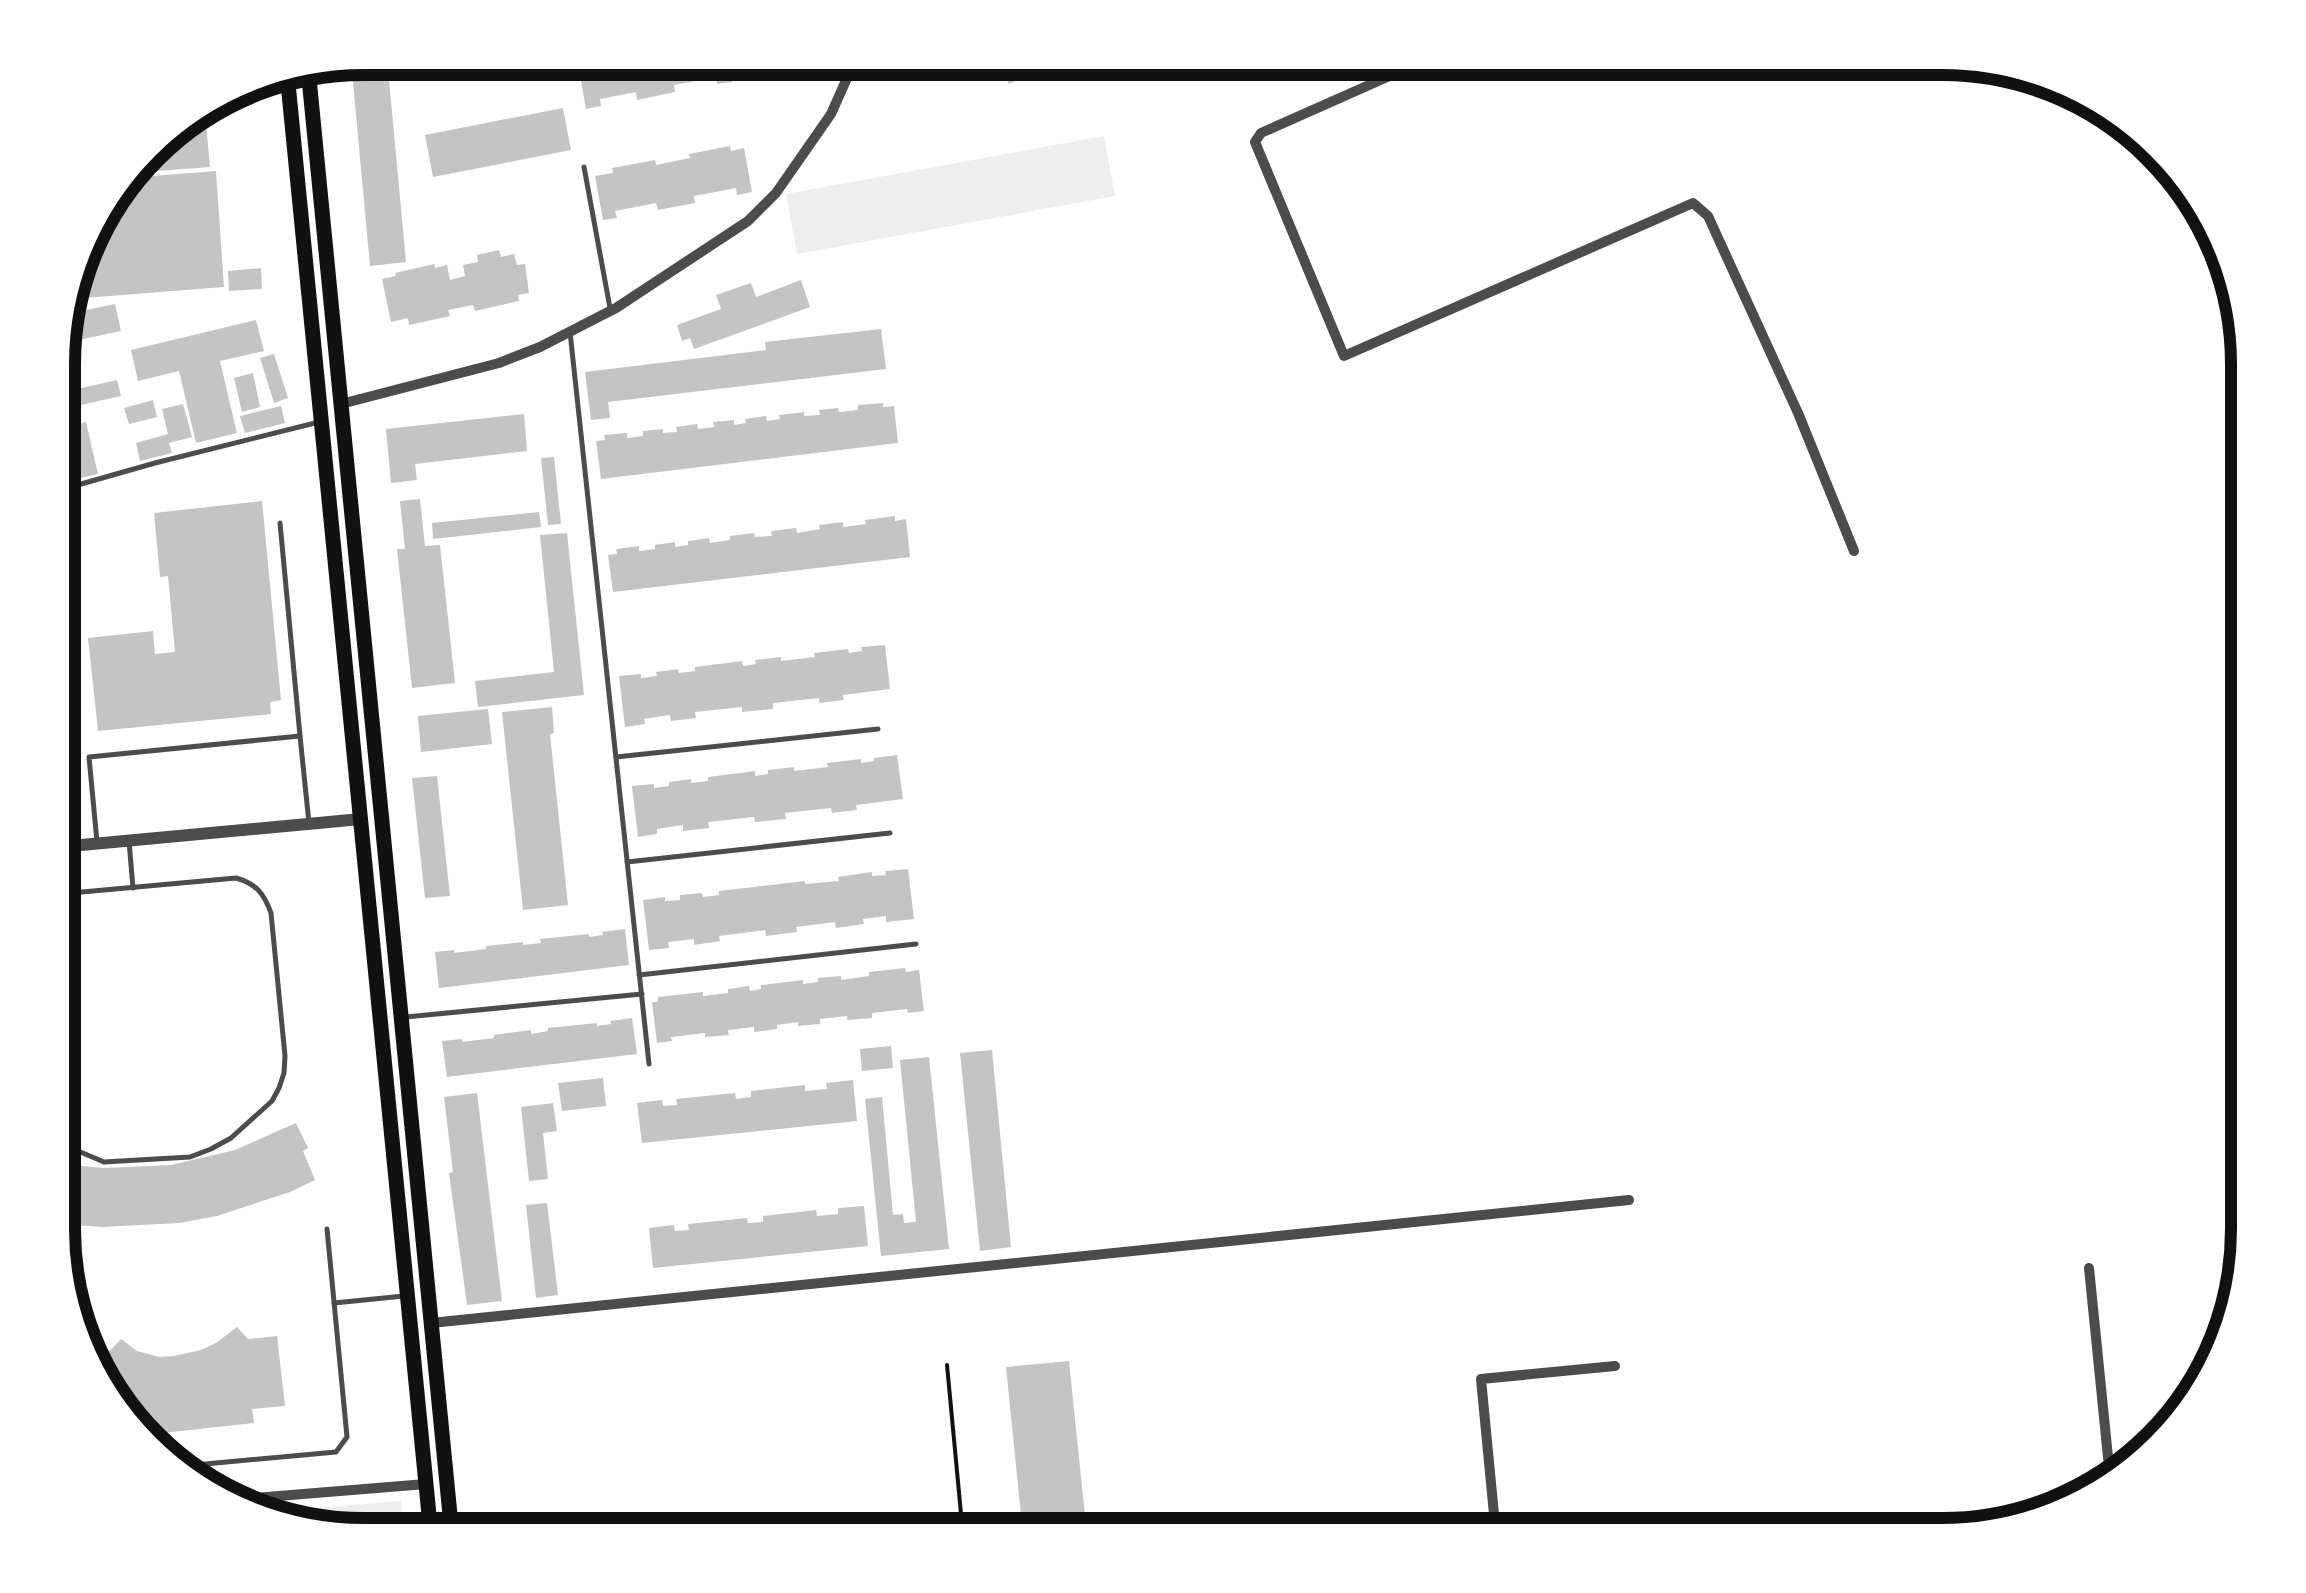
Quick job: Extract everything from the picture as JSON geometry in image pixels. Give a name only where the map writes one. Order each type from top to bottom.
[{"type":"main road","points":[[309,81],[450,1517]]},
{"type":"main road","points":[[289,85],[429,1517]]},
{"type":"street","points":[[341,404],[498,363],[570,332],[610,311],[748,222],[776,192],[831,114],[848,76]]},
{"type":"street","points":[[1389,76],[1261,133],[1255,142],[1344,356],[1693,203],[1708,216],[1798,412],[1854,551]]},
{"type":"street","points":[[76,845],[361,819]]},
{"type":"street","points":[[431,1323],[1629,1200]]},
{"type":"street","points":[[2089,1268],[2109,1465]]},
{"type":"street","points":[[1494,1518],[1480,1379],[1615,1366]]},
{"type":"street","points":[[259,1498],[426,1484]]},
{"type":"lane","points":[[584,167],[610,311]]},
{"type":"lane","points":[[570,332],[649,1064]]},
{"type":"lane","points":[[75,486],[322,421]]},
{"type":"lane","points":[[280,523],[309,824]]},
{"type":"lane","points":[[616,757],[878,729]]},
{"type":"lane","points":[[98,843],[89,757],[300,736]]},
{"type":"lane","points":[[627,862],[890,833]]},
{"type":"lane","points":[[129,841],[133,888]]},
{"type":"lane","points":[[76,893],[236,878],[257,886],[271,913],[285,1056],[280,1088],[272,1101],[231,1138],[212,1149],[190,1157],[104,1162],[76,1150]]},
{"type":"lane","points":[[639,975],[916,944]]},
{"type":"lane","points":[[402,1018],[642,994]]},
{"type":"lane","points":[[197,1465],[336,1452],[347,1437],[326,1229]]},
{"type":"lane","points":[[334,1303],[408,1295]]},
{"type":"path","points":[[947,1365],[962,1517]]},
{"type":"shaded area","points":[[1104,136],[1115,196],[797,254],[786,194]]},
{"type":"shaded area","points":[[401,1501],[402,1517],[345,1517],[297,1509]]},
{"type":"building","points":[[352,76],[389,76],[406,262],[370,266]]},
{"type":"building","points":[[580,76],[731,76],[732,82],[717,84],[716,77],[674,85],[675,92],[637,100],[636,92],[600,99],[601,106],[586,109]]},
{"type":"building","points":[[1005,76],[1026,76],[1009,84]]},
{"type":"building","points":[[563,108],[571,150],[433,177],[425,135]]},
{"type":"building","points":[[206,122],[210,167],[148,172]]},
{"type":"building","points":[[730,146],[731,151],[744,148],[752,192],[737,195],[736,188],[694,196],[695,203],[658,210],[656,203],[615,211],[617,218],[603,220],[595,176],[613,173],[612,168],[655,160],[656,165]]},
{"type":"building","points":[[216,171],[224,287],[84,298],[97,253],[114,219],[144,177]]},
{"type":"building","points":[[499,250],[501,257],[514,254],[517,265],[525,264],[529,293],[518,295],[519,301],[475,311],[473,305],[448,310],[450,316],[409,325],[408,318],[391,322],[382,279],[434,264],[435,268],[447,265],[450,280],[465,276],[463,265],[478,262],[477,255]]},
{"type":"building","points":[[261,268],[262,289],[229,291],[228,271]]},
{"type":"building","points":[[801,280],[810,307],[694,349],[690,338],[682,341],[677,325],[721,309],[716,295],[751,283],[756,297]]},
{"type":"building","points":[[115,304],[121,331],[76,341],[80,311]]},
{"type":"building","points":[[256,320],[264,351],[220,361],[237,433],[196,443],[179,371],[138,381],[131,350]]},
{"type":"building","points":[[881,329],[886,369],[608,402],[610,418],[591,420],[585,372],[766,350],[765,342]]},
{"type":"building","points":[[274,354],[288,398],[274,403],[260,358]]},
{"type":"building","points":[[253,373],[260,407],[242,412],[234,378]]},
{"type":"building","points":[[117,380],[121,396],[81,405],[77,389]]},
{"type":"building","points":[[153,400],[157,417],[129,424],[124,408]]},
{"type":"building","points":[[883,403],[883,407],[894,406],[898,443],[601,479],[596,441],[605,440],[604,435],[627,433],[627,438],[643,436],[643,431],[677,432],[676,427],[697,424],[698,429],[714,427],[713,422],[734,420],[734,425],[746,423],[745,419],[766,416],[767,421],[804,412],[804,416],[820,415],[819,410],[858,410],[858,405]]},
{"type":"building","points":[[183,404],[192,437],[169,443],[172,453],[140,461],[136,443],[168,434],[162,409]]},
{"type":"building","points":[[281,406],[285,423],[245,433],[240,416]]},
{"type":"building","points":[[524,414],[527,451],[415,464],[417,480],[391,483],[386,429]]},
{"type":"building","points":[[86,422],[98,474],[80,478],[75,459],[75,425]]},
{"type":"building","points":[[554,457],[561,524],[548,525],[541,458]]},
{"type":"building","points":[[420,499],[425,546],[440,545],[455,683],[412,688],[397,549],[405,549],[400,501]]},
{"type":"building","points":[[262,501],[281,700],[270,702],[271,714],[98,731],[88,638],[153,631],[155,654],[175,652],[168,576],[160,577],[154,513]]},
{"type":"building","points":[[539,512],[541,527],[433,539],[432,523]]},
{"type":"building","points":[[895,516],[895,521],[906,519],[910,557],[613,592],[608,555],[617,554],[616,549],[639,546],[639,551],[675,542],[675,547],[709,538],[710,543],[754,533],[755,537],[772,536],[771,531],[796,528],[797,533],[820,529],[819,525],[843,522],[843,527]]},
{"type":"building","points":[[567,533],[584,695],[478,707],[475,681],[554,672],[540,535]]},
{"type":"building","points":[[885,645],[890,689],[843,695],[844,700],[819,703],[819,698],[773,703],[773,709],[742,712],[742,707],[695,712],[696,718],[671,721],[670,715],[625,727],[619,676],[641,674],[641,678],[678,669],[679,673],[695,671],[695,667],[742,661],[743,666],[756,664],[755,660],[781,657],[781,661]]},
{"type":"building","points":[[552,707],[554,733],[550,734],[568,905],[523,910],[502,712]]},
{"type":"building","points":[[488,709],[492,744],[421,752],[418,716]]},
{"type":"building","points":[[897,755],[903,799],[856,805],[857,810],[832,813],[831,808],[785,813],[786,819],[755,822],[754,817],[708,822],[709,828],[683,831],[683,825],[638,837],[632,786],[654,784],[654,788],[691,779],[691,783],[708,781],[708,777],[755,771],[755,776],[768,774],[768,770],[794,767],[794,771]]},
{"type":"building","points":[[437,776],[450,896],[425,898],[412,778]]},
{"type":"building","points":[[908,869],[914,919],[886,922],[886,916],[863,919],[864,924],[836,928],[835,922],[766,936],[765,930],[719,936],[720,941],[694,945],[694,939],[668,942],[669,948],[649,950],[643,900],[680,900],[680,895],[702,893],[703,897],[719,895],[719,891],[839,881],[838,877],[872,872],[872,876],[886,875],[885,871]]},
{"type":"building","points":[[625,929],[629,965],[439,988],[435,952],[541,943],[540,939],[589,937]]},
{"type":"building","points":[[905,968],[906,972],[919,970],[924,1011],[908,1013],[907,1009],[872,1013],[872,1018],[820,1019],[820,1024],[798,1026],[798,1022],[754,1032],[754,1027],[728,1030],[729,1035],[705,1037],[705,1033],[671,1037],[672,1041],[657,1043],[652,1002],[658,1002],[658,997],[728,993],[728,989],[749,986],[750,991],[761,989],[761,985],[803,980],[803,984],[841,976],[841,980]]},
{"type":"building","points":[[632,1018],[637,1054],[447,1077],[442,1041],[462,1042],[531,1030],[531,1034],[548,1028],[597,1026]]},
{"type":"building","points":[[891,1046],[893,1068],[862,1071],[860,1049]]},
{"type":"building","points":[[992,1050],[1011,1247],[980,1251],[960,1053]]},
{"type":"building","points":[[929,1057],[949,1249],[881,1256],[865,1099],[882,1097],[893,1215],[903,1214],[904,1223],[916,1222],[900,1060]]},
{"type":"building","points":[[603,1078],[606,1106],[562,1111],[558,1083]]},
{"type":"building","points":[[853,1080],[857,1121],[642,1143],[637,1103],[662,1100],[663,1106],[677,1105],[676,1099],[735,1093],[736,1099],[751,1097],[751,1091],[805,1085],[805,1091],[827,1089],[826,1083]]},
{"type":"building","points":[[477,1093],[502,1301],[467,1305],[449,1173],[453,1172],[444,1097]]},
{"type":"building","points":[[553,1103],[557,1131],[543,1133],[548,1179],[529,1181],[521,1107]]},
{"type":"building","points":[[296,1123],[308,1148],[303,1151],[315,1180],[217,1216],[179,1223],[76,1225],[76,1165],[171,1165],[235,1150]]},
{"type":"building","points":[[547,1203],[558,1295],[536,1298],[526,1205]]},
{"type":"building","points":[[864,1206],[868,1246],[653,1268],[649,1228],[674,1225],[675,1231],[689,1230],[688,1224],[747,1218],[748,1223],[763,1222],[763,1216],[816,1210],[817,1216],[838,1214],[838,1208]]},
{"type":"building","points":[[237,1327],[248,1339],[277,1336],[285,1406],[252,1409],[254,1423],[160,1433],[124,1390],[105,1356],[121,1339],[137,1351],[159,1357],[201,1350]]},
{"type":"building","points":[[1069,1361],[1085,1517],[1021,1517],[1006,1367]]}]
